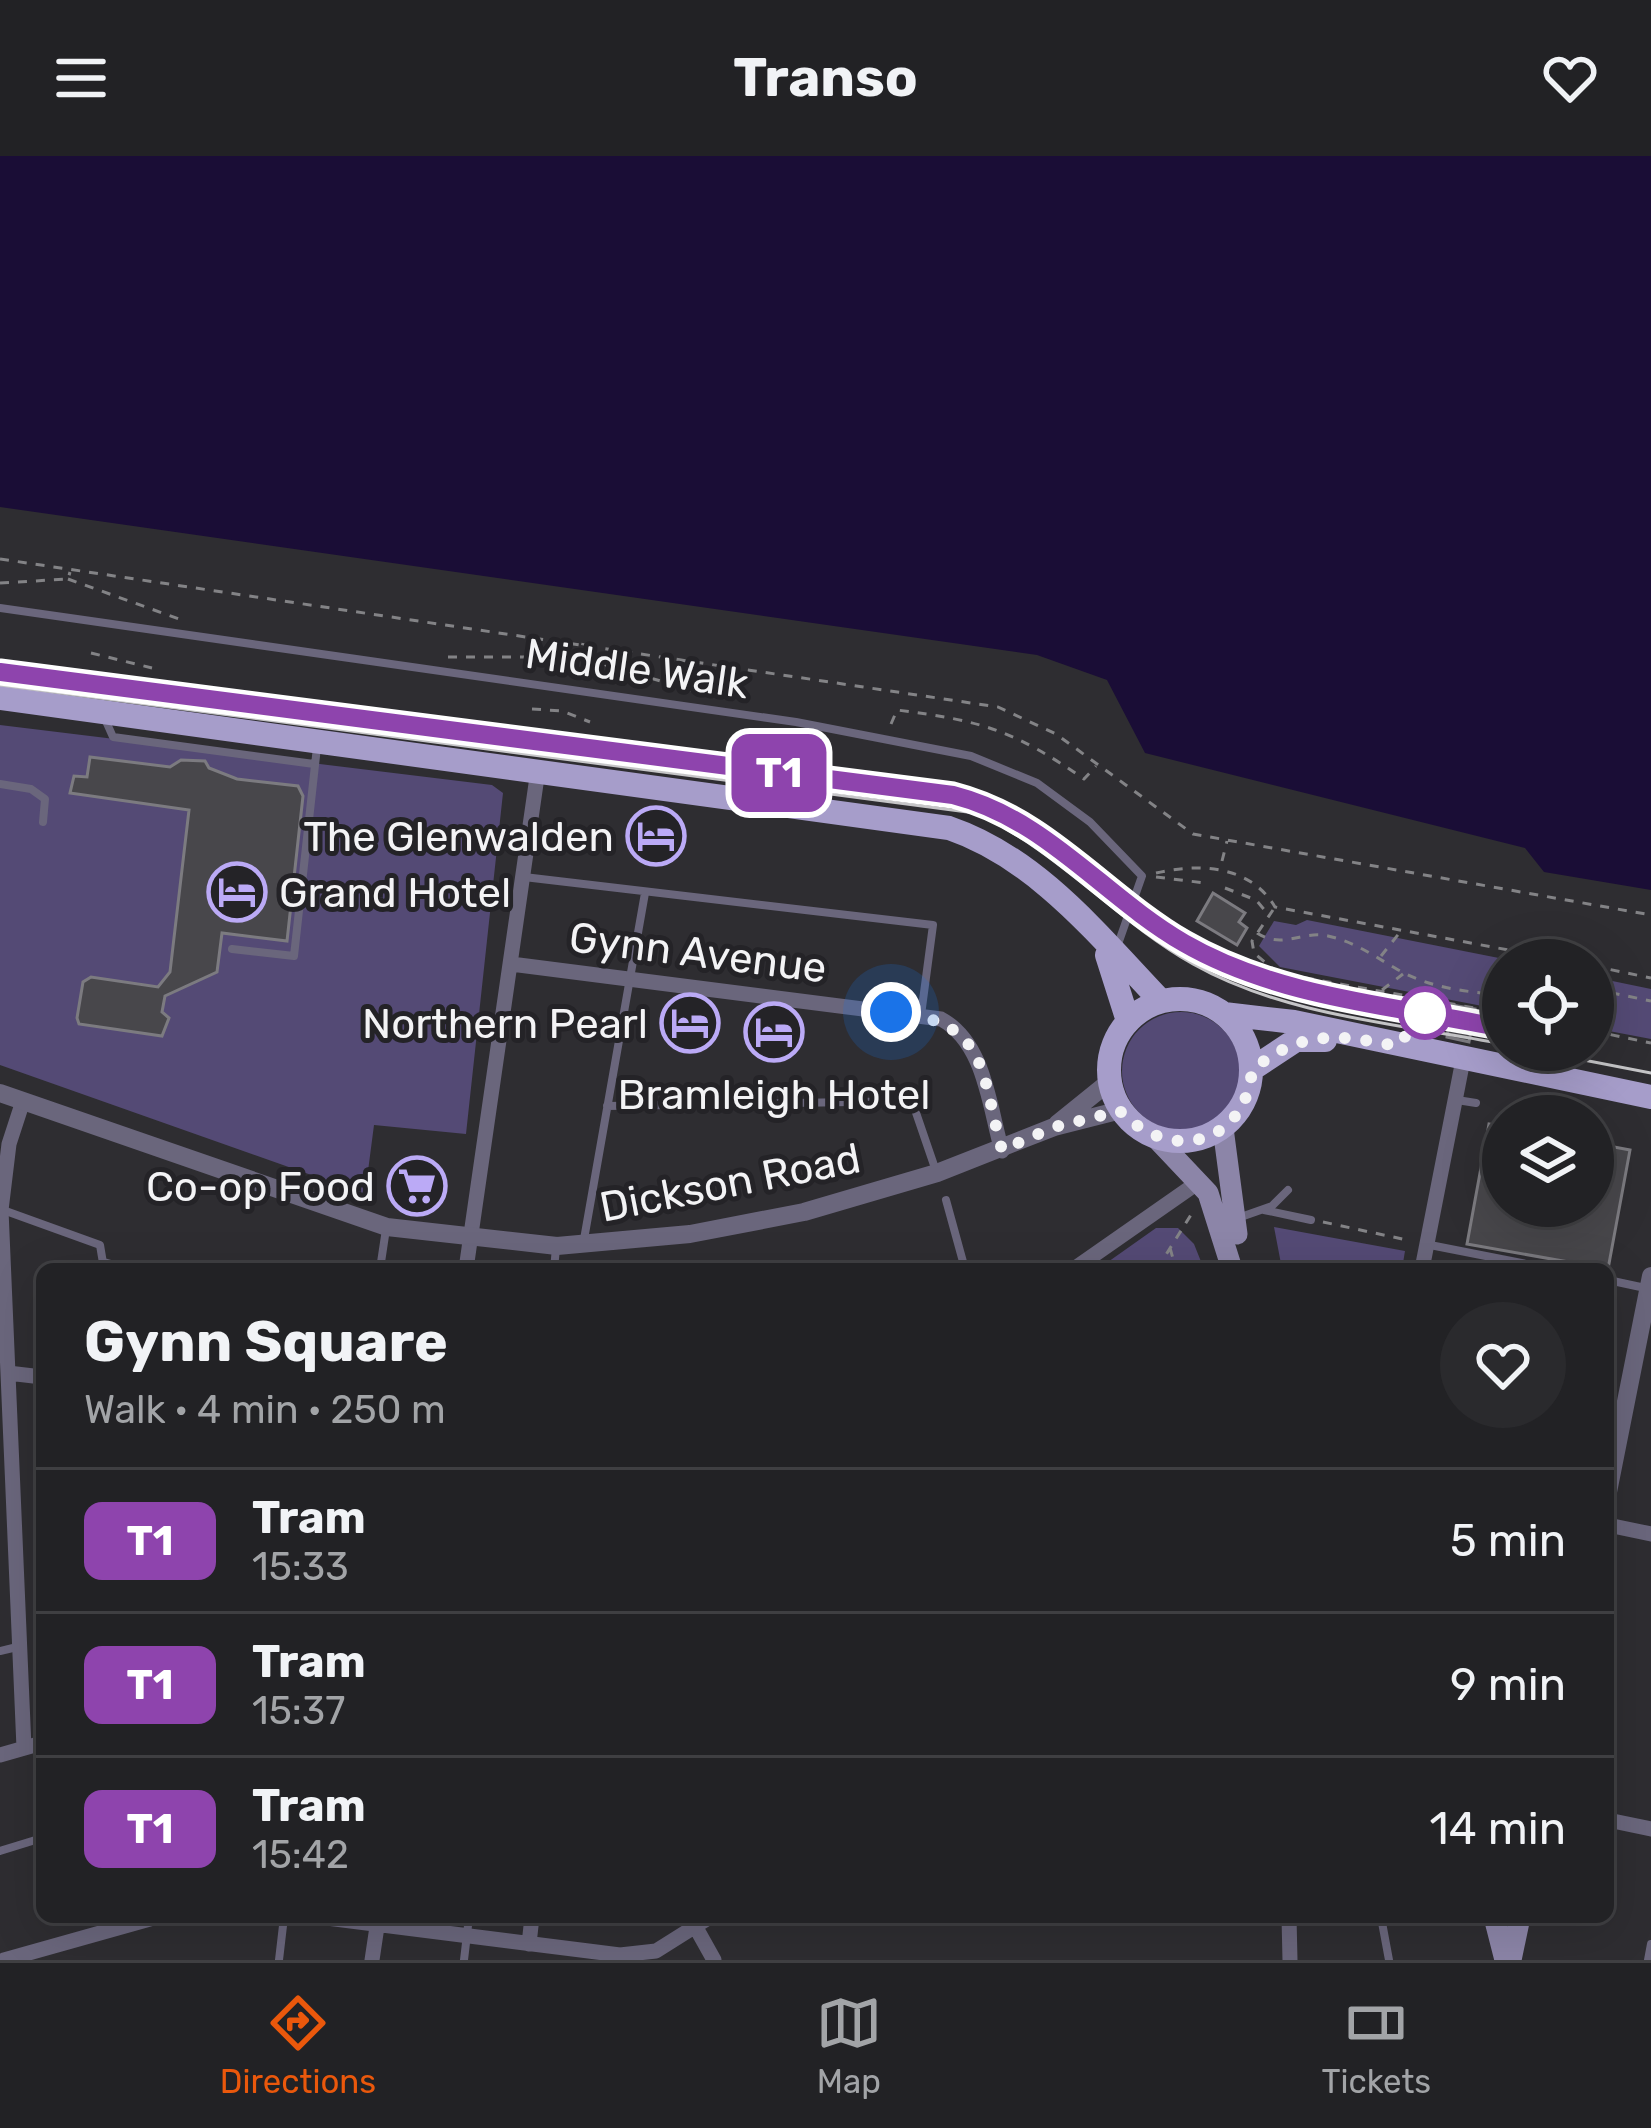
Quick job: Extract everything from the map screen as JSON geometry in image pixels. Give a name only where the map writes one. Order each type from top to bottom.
[{"type":"main road","points":[[0,698],[316,752],[538,770],[949,828],[1012,856],[1161,1001]]},
{"type":"main road","points":[[1107,947],[1129,1021]]},
{"type":"main road","points":[[1230,1263],[1219,1220],[1199,1180],[1120,1111],[1109,1082],[1112,1049],[1129,1021],[1161,1001],[1204,1003],[1224,1014],[1294,1022],[1651,1097]]},
{"type":"main road","points":[[1156,1138],[1187,1142],[1222,1128],[1244,1102],[1252,1070],[1248,1048],[1224,1014]]},
{"type":"main road","points":[[1252,1070],[1296,1040],[1364,1040]]},
{"type":"main road","points":[[1222,1128],[1233,1220],[1245,1263]]},
{"type":"main road","points":[[1496,1923],[1508,1960]]},
{"type":"main road","points":[[1508,1960],[1518,1923]]},
{"type":"street","points":[[467,1263],[538,770]]},
{"type":"street","name":"Gynn Avenue","points":[[511,964],[921,1015],[956,1028],[967,1040],[1002,1150]]},
{"type":"street","points":[[1423,1263],[1463,1060]]},
{"type":"street","name":"Dickson Road","points":[[1054,1127],[1109,1082]]},
{"type":"street","name":"Dickson Road","points":[[0,1093],[387,1227],[470,1240],[556,1246],[746,1225],[937,1173],[1054,1127],[1120,1111]]},
{"type":"street","points":[[22,1101],[9,1144],[1,1224],[24,1748]]},
{"type":"street","points":[[1081,1263],[1199,1180]]},
{"type":"street","points":[[1614,1462],[1650,1284]]},
{"type":"street","points":[[8,1373],[36,1376]]},
{"type":"street","points":[[1614,1526],[1651,1534]]},
{"type":"street","points":[[0,1755],[36,1745]]},
{"type":"street","points":[[1614,1821],[1651,1829]]},
{"type":"street","points":[[4,1960],[136,1923]]},
{"type":"street","points":[[372,1960],[378,1923]]},
{"type":"street","points":[[390,1923],[620,1955],[656,1951],[691,1923],[714,1960]]},
{"type":"street","points":[[529,1944],[531,1923]]},
{"type":"street","points":[[1288,1923],[1290,1960]]},
{"type":"lane","name":"Middle Walk","points":[[0,608],[884,736],[971,756],[1037,783],[1090,821],[1142,876]]},
{"type":"lane","points":[[232,949],[294,956],[316,752]]},
{"type":"lane","points":[[0,784],[31,789],[46,799],[43,822]]},
{"type":"lane","points":[[523,876],[933,925],[921,1015]]},
{"type":"lane","points":[[1107,947],[1142,876]]},
{"type":"lane","points":[[583,1246],[645,893]]},
{"type":"lane","points":[[1455,1100],[1476,1103]]},
{"type":"lane","points":[[607,1106],[912,1101],[937,1173]]},
{"type":"lane","points":[[1233,1220],[1263,1210],[1288,1190]]},
{"type":"lane","points":[[946,1200],[963,1263]]},
{"type":"lane","points":[[1,1210],[100,1245],[104,1263]]},
{"type":"lane","points":[[1263,1210],[1311,1220]]},
{"type":"lane","points":[[381,1263],[387,1227]]},
{"type":"lane","points":[[1427,1245],[1512,1263]]},
{"type":"lane","points":[[555,1263],[556,1246]]},
{"type":"lane","points":[[1614,1281],[1650,1284]]},
{"type":"lane","points":[[0,1652],[19,1646]]},
{"type":"lane","points":[[0,1851],[36,1840]]},
{"type":"lane","points":[[278,1960],[283,1923]]},
{"type":"lane","points":[[464,1960],[468,1923]]},
{"type":"lane","points":[[1382,1923],[1389,1960]]},
{"type":"lane","points":[[1648,1960],[1651,1945]]},
{"type":"path","points":[[68,579],[70,569]]},
{"type":"path","points":[[0,583],[68,579],[190,623]]},
{"type":"path","points":[[580,657],[583,643]]},
{"type":"path","points":[[91,653],[152,668]]},
{"type":"path","points":[[446,657],[580,657],[710,696]]},
{"type":"path","points":[[532,709],[562,711],[590,722]]},
{"type":"path","points":[[884,736],[897,710],[957,718],[994,725],[1028,740],[1084,779],[1097,766]]},
{"type":"path","points":[[1222,861],[1227,840]]},
{"type":"path","points":[[1142,876],[1185,866],[1220,869],[1253,882],[1275,908],[1482,944]]},
{"type":"path","points":[[1142,876],[1205,883]]},
{"type":"path","points":[[1225,888],[1256,899],[1268,916]]},
{"type":"path","points":[[1275,908],[1255,930],[1254,953],[1278,973],[1482,1009]]},
{"type":"path","points":[[1380,958],[1402,929]]},
{"type":"path","points":[[1255,930],[1286,943],[1322,934],[1362,946],[1404,973],[1439,986],[1482,991]]},
{"type":"path","points":[[1614,970],[1651,978]]},
{"type":"path","points":[[1381,991],[1404,973]]},
{"type":"path","points":[[1614,993],[1651,1001]]},
{"type":"path","points":[[1614,1035],[1651,1042]]},
{"type":"path","points":[[1311,1220],[1427,1245]]},
{"type":"path","points":[[1160,1263],[1178,1228]]},
{"type":"path","points":[[1169,1245],[1174,1263]]},
{"type":"shaded area","points":[[0,156],[1651,156],[1651,890],[1544,872],[1525,848],[1145,753],[1107,680],[1037,655],[0,507]]},
{"type":"shaded area","points":[[0,725],[492,785],[503,793],[466,1134],[374,1125],[365,1194],[0,1065]]},
{"type":"shaded area","points":[[1307,920],[1482,955],[1482,1006],[1280,967],[1259,946],[1274,921],[1296,925]]},
{"type":"shaded area","points":[[1614,981],[1651,989],[1651,1039],[1614,1032]]},
{"type":"shaded area","points":[[1181,1012],[1204,1017],[1223,1029],[1235,1048],[1240,1071],[1235,1094],[1223,1113],[1204,1125],[1181,1130],[1158,1125],[1139,1113],[1127,1094],[1122,1071],[1127,1048],[1139,1029],[1158,1017]]},
{"type":"shaded area","points":[[1274,1227],[1405,1251],[1403,1263],[1281,1263]]},
{"type":"shaded area","points":[[1156,1228],[1178,1228],[1194,1244],[1202,1263],[1106,1263]]},
{"type":"building","name":"Grand Hotel","points":[[90,757],[170,767],[181,760],[205,761],[209,768],[237,779],[298,786],[303,796],[287,941],[222,933],[217,972],[165,996],[162,1012],[169,1018],[162,1036],[79,1024],[77,1018],[83,982],[91,977],[158,987],[170,972],[189,810],[70,793],[74,776],[87,777]]},
{"type":"building","points":[[1213,893],[1245,913],[1239,922],[1247,928],[1237,945],[1197,921]]},
{"type":"building","points":[[1452,1005],[1475,1009],[1469,1042],[1447,1037]]},
{"type":"building","points":[[1614,1147],[1630,1150],[1609,1263],[1574,1263],[1467,1244],[1482,1162],[1482,1227],[1614,1227]]},
{"type":"tram line","name":"T1","points":[[0,672],[953,795],[992,805],[1027,823],[1131,907],[1185,944],[1232,967],[1319,992],[1482,1024]]},
{"type":"tram line","points":[[0,685],[975,813],[1033,846],[1165,946],[1229,982],[1344,1016],[1482,1040]]},
{"type":"tram line","points":[[1614,1066],[1651,1073]]},
{"type":"place","name":"The Glenwalden","points":[[656,836]]},
{"type":"place","name":"Grand Hotel","points":[[237,892]]},
{"type":"place","name":"Northern Pearl","points":[[690,1023]]},
{"type":"place","name":"Bramleigh Hotel","points":[[774,1032]]},
{"type":"place","name":"Co-op Food","points":[[417,1186]]},
{"type":"route","points":[[891,1012],[940,1019],[967,1040],[1002,1150],[1054,1127],[1120,1111],[1156,1138],[1187,1142],[1206,1137],[1235,1117],[1252,1070],[1282,1046],[1296,1040],[1364,1040],[1397,1046],[1425,1013]]}]
